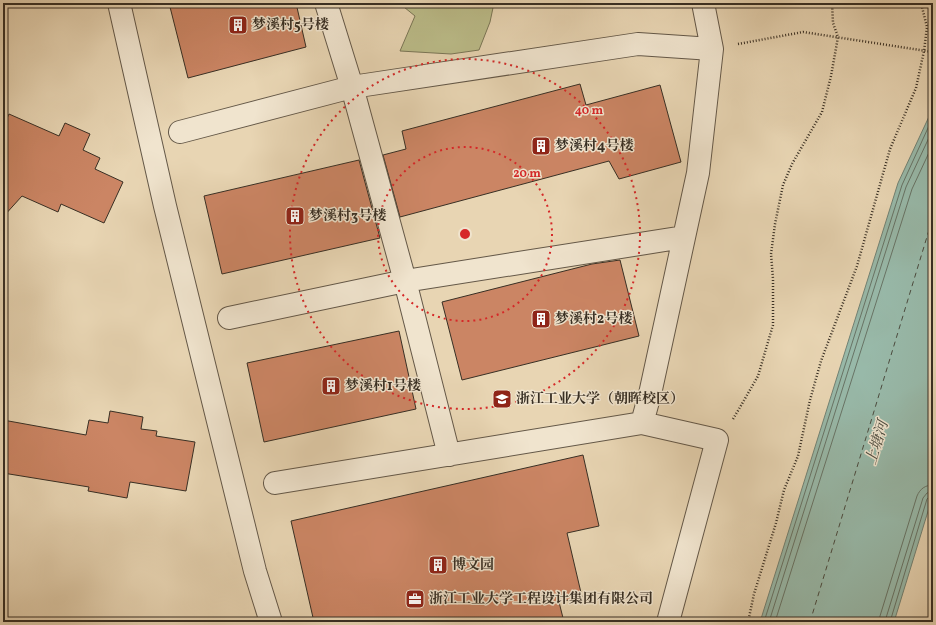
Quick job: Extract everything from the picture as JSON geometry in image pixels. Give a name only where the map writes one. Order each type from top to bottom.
[{"type":"street","points":[[119,3],[165,206],[255,571],[271,622]]},
{"type":"street","points":[[326,3],[352,86],[450,455]]},
{"type":"street","points":[[642,423],[650,394],[698,173],[712,49],[704,3]]},
{"type":"street","points":[[180,132],[352,86],[638,44],[712,49]]},
{"type":"street","points":[[229,318],[405,281],[684,237]]},
{"type":"street","points":[[275,483],[642,423],[717,440],[668,622]]},
{"type":"path","points":[[717,440],[739,409],[758,376],[773,325],[773,280],[771,254],[775,224],[783,185],[792,164],[822,112],[831,76],[838,37],[833,23],[832,3]]},
{"type":"path","points":[[748,622],[754,594],[776,523],[784,490],[798,456],[810,400],[821,361],[857,266],[890,149],[916,88],[924,51],[927,27],[921,3]]},
{"type":"path","points":[[712,49],[803,32],[933,52]]},
{"type":"green space","points":[[399,3],[494,3],[490,22],[479,50],[451,54],[400,51],[415,16]]},
{"type":"water","name":"上塘河","points":[[933,108],[933,495],[894,622],[760,622],[898,183]]},
{"type":"building","name":"梦溪村5号楼","points":[[169,3],[296,3],[306,47],[188,78]]},
{"type":"building","name":"梦溪村4号楼","points":[[580,84],[586,105],[660,85],[681,162],[619,179],[609,161],[400,217],[383,155],[406,149],[402,131]]},
{"type":"building","points":[[9,114],[59,136],[65,123],[90,134],[83,150],[100,158],[95,169],[123,182],[104,223],[61,204],[58,212],[22,196],[3,217],[3,127]]},
{"type":"building","name":"梦溪村3号楼","points":[[359,160],[380,238],[222,274],[204,196]]},
{"type":"building","name":"梦溪村2号楼","points":[[620,260],[639,336],[462,380],[442,302],[592,264]]},
{"type":"building","name":"梦溪村1号楼","points":[[399,331],[416,409],[264,442],[247,363]]},
{"type":"building","points":[[110,411],[143,417],[141,429],[157,431],[156,436],[195,442],[186,491],[130,482],[127,498],[88,491],[89,487],[3,473],[3,420],[86,435],[89,420],[108,423]]},
{"type":"building","name":"博文园","points":[[583,455],[599,526],[567,533],[582,597],[559,602],[564,622],[314,622],[291,521]]},
{"type":"ferry route","points":[[810,622],[933,217]]},
{"type":"place","name":"梦溪村5号楼","points":[[238,25]]},
{"type":"place","name":"梦溪村4号楼","points":[[541,146]]},
{"type":"place","name":"梦溪村3号楼","points":[[295,216]]},
{"type":"place","name":"梦溪村2号楼","points":[[541,319]]},
{"type":"place","name":"梦溪村1号楼","points":[[331,386]]},
{"type":"place","name":"浙江工业大学（朝晖校区）","points":[[502,399]]},
{"type":"place","name":"博文园","points":[[438,565]]},
{"type":"place","name":"浙江工业大学工程设计集团有限公司","points":[[415,599]]}]
